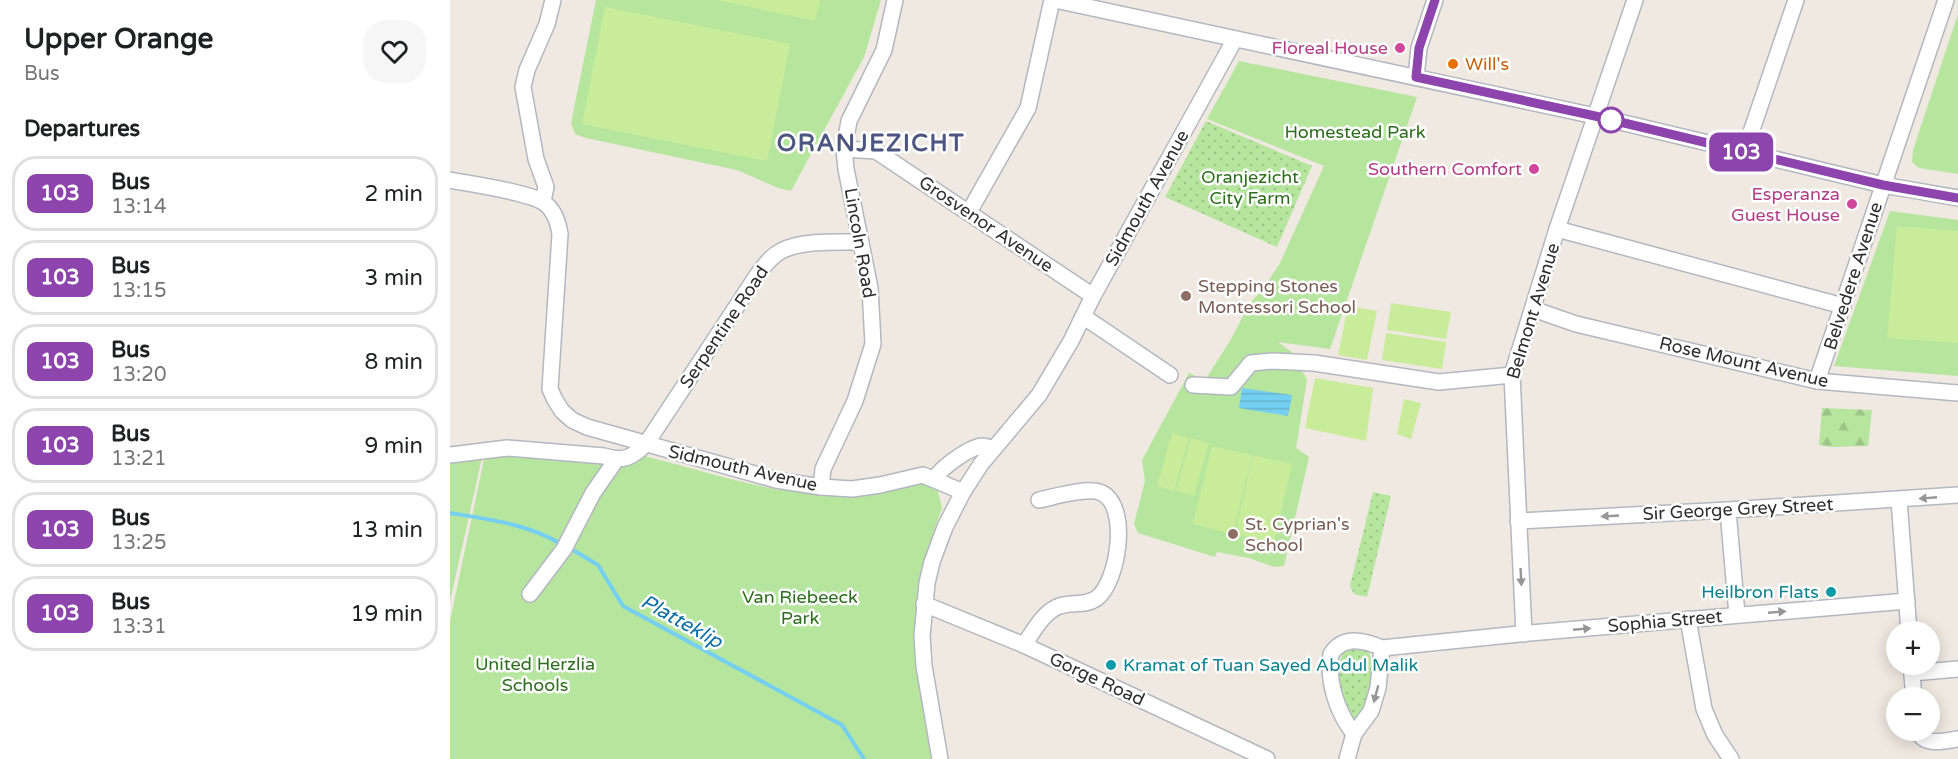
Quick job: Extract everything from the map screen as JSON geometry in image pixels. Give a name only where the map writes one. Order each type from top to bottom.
[{"type":"street","points":[[450,180],[543,201],[546,187],[536,159],[524,87],[526,70],[547,24],[553,0]]},
{"type":"street","name":"Lincoln Road","points":[[821,487],[823,469],[855,401],[873,344],[870,288],[844,149],[849,121],[884,50],[895,0]]},
{"type":"street","points":[[969,212],[1028,108],[1053,0],[1595,116],[1883,185],[1958,198]]},
{"type":"street","points":[[1416,77],[1419,48],[1435,0]]},
{"type":"street","name":"Belmont Avenue","points":[[1524,634],[1512,375],[1557,229],[1635,0]]},
{"type":"street","points":[[1744,153],[1796,0]]},
{"type":"street","name":"Belvedere Avenue","points":[[1817,381],[1946,0]]},
{"type":"street","name":"Sidmouth Avenue","points":[[543,201],[556,218],[560,234],[550,380],[552,395],[558,407],[572,420],[587,427],[776,480],[821,487],[862,488],[923,475],[963,492],[993,449],[1039,395],[1084,317],[1093,296],[1235,39]]},
{"type":"street","name":"Grosvenor Avenue","points":[[844,149],[876,151],[1093,296]]},
{"type":"street","points":[[1557,229],[1843,306]]},
{"type":"street","name":"Serpentine Road","points":[[646,444],[758,274],[771,258],[789,247],[828,242],[861,242]]},
{"type":"street","name":"Rose Mount Avenue","points":[[1533,309],[1576,324],[1817,381],[1958,393]]},
{"type":"street","points":[[1084,317],[1170,375]]},
{"type":"street","points":[[1193,386],[1231,387],[1251,363],[1273,361],[1314,363],[1439,382],[1512,375]]},
{"type":"street","points":[[450,454],[507,448],[604,456],[616,460],[634,456],[646,444]]},
{"type":"street","points":[[935,479],[944,467],[971,450],[984,446],[993,449]]},
{"type":"street","points":[[530,594],[564,549],[593,493],[616,460]]},
{"type":"street","points":[[1024,645],[1043,617],[1057,607],[1081,604],[1097,598],[1104,590],[1114,566],[1119,538],[1117,513],[1109,497],[1100,492],[1085,491],[1039,500]]},
{"type":"street","points":[[940,759],[924,666],[924,604],[932,562],[945,527],[963,492]]},
{"type":"street","name":"Sir George Grey Street","points":[[1518,520],[1728,510],[1958,495]]},
{"type":"street","points":[[1899,500],[1908,621]]},
{"type":"street","points":[[1728,510],[1737,615]]},
{"type":"street","name":"Sophia Street","points":[[1382,648],[1907,601]]},
{"type":"street","name":"Gorge Road","points":[[924,604],[1024,645],[1267,759]]},
{"type":"street","points":[[1688,619],[1704,709],[1715,735],[1731,759]]},
{"type":"street","points":[[1347,759],[1354,734],[1371,711],[1378,688],[1382,648],[1352,640],[1342,642],[1331,654],[1332,686],[1341,713],[1354,734]]},
{"type":"street","points":[[1940,669],[1958,669]]},
{"type":"street","points":[[1940,741],[1958,739]]},
{"type":"green space","points":[[596,0],[881,0],[864,57],[791,191],[778,188],[737,170],[575,134],[571,123]]},
{"type":"green space","points":[[717,0],[820,0],[815,21]]},
{"type":"green space","points":[[605,7],[790,44],[767,161],[582,124]]},
{"type":"green space","points":[[1958,14],[1958,174],[1919,168],[1912,162],[1913,150]]},
{"type":"green space","name":"Homestead Park","points":[[1239,61],[1417,97],[1330,349],[1278,342],[1293,353],[1307,380],[1296,448],[1309,457],[1284,566],[1274,567],[1249,558],[1217,552],[1215,557],[1138,533],[1134,524],[1145,481],[1142,460],[1189,373],[1205,380],[1230,341],[1250,303],[1263,289],[1280,263],[1324,166],[1207,119]]},
{"type":"green space","name":"Oranjezicht City Farm","points":[[1206,121],[1312,166],[1277,247],[1165,197]]},
{"type":"green space","points":[[1890,211],[1958,220],[1958,376],[1834,366]]},
{"type":"green space","points":[[1897,226],[1958,231],[1958,343],[1887,338]]},
{"type":"green space","points":[[1391,303],[1451,312],[1446,339],[1387,330]]},
{"type":"green space","points":[[1348,306],[1377,311],[1367,360],[1338,355]]},
{"type":"green space","points":[[1386,333],[1446,342],[1442,369],[1382,360]]},
{"type":"green space","points":[[1315,378],[1373,388],[1366,441],[1305,428]]},
{"type":"green space","points":[[1404,399],[1421,403],[1411,439],[1397,434]]},
{"type":"green space","points":[[1822,408],[1872,410],[1868,446],[1819,445]]},
{"type":"green space","points":[[1172,433],[1189,438],[1174,491],[1157,486]]},
{"type":"green space","points":[[1191,438],[1209,443],[1194,496],[1176,491]]},
{"type":"green space","points":[[482,443],[483,453],[450,601],[450,446]]},
{"type":"green space","points":[[1212,446],[1252,455],[1233,534],[1193,524]]},
{"type":"green space","name":"Van Riebeeck Park","points":[[509,453],[623,466],[645,456],[778,490],[919,483],[930,485],[938,491],[942,508],[929,545],[918,590],[915,648],[933,759],[450,759],[450,621],[485,455]]},
{"type":"green space","points":[[1253,455],[1292,464],[1274,543],[1235,534]]},
{"type":"green space","points":[[1373,492],[1391,496],[1367,597],[1354,594],[1350,586]]},
{"type":"green space","points":[[1368,649],[1373,669],[1373,684],[1360,717],[1353,720],[1343,705],[1340,695],[1339,667],[1344,650]]},
{"type":"water","points":[[1242,388],[1292,395],[1288,416],[1239,408]]},
{"type":"waterway","name":"Platteklip","points":[[450,513],[521,527],[561,544]]},
{"type":"waterway","name":"Platteklip","points":[[568,547],[598,565],[623,606],[842,725],[864,759]]},
{"type":"bus line","name":"103","points":[[1435,0],[1419,48],[1416,77],[1595,116],[1883,185],[1958,198]]},
{"type":"place","name":"Floreal House","points":[[1400,48]]},
{"type":"place","name":"Will's","points":[[1453,64]]},
{"type":"place","name":"Southern Comfort","points":[[1534,169]]},
{"type":"place","name":"Esperanza Guest House","points":[[1852,204]]},
{"type":"place","name":"Stepping Stones Montessori School","points":[[1186,296]]},
{"type":"place","name":"St. Cyprian's School","points":[[1233,534]]},
{"type":"place","name":"Heilbron Flats","points":[[1831,592]]},
{"type":"place","name":"Kramat of Tuan Sayed Abdul Malik","points":[[1111,665]]},
{"type":"district","name":"ORANJEZICHT","points":[[871,143]]},
{"type":"park label","name":"United Herzlia Schools","points":[[535,674]]}]
